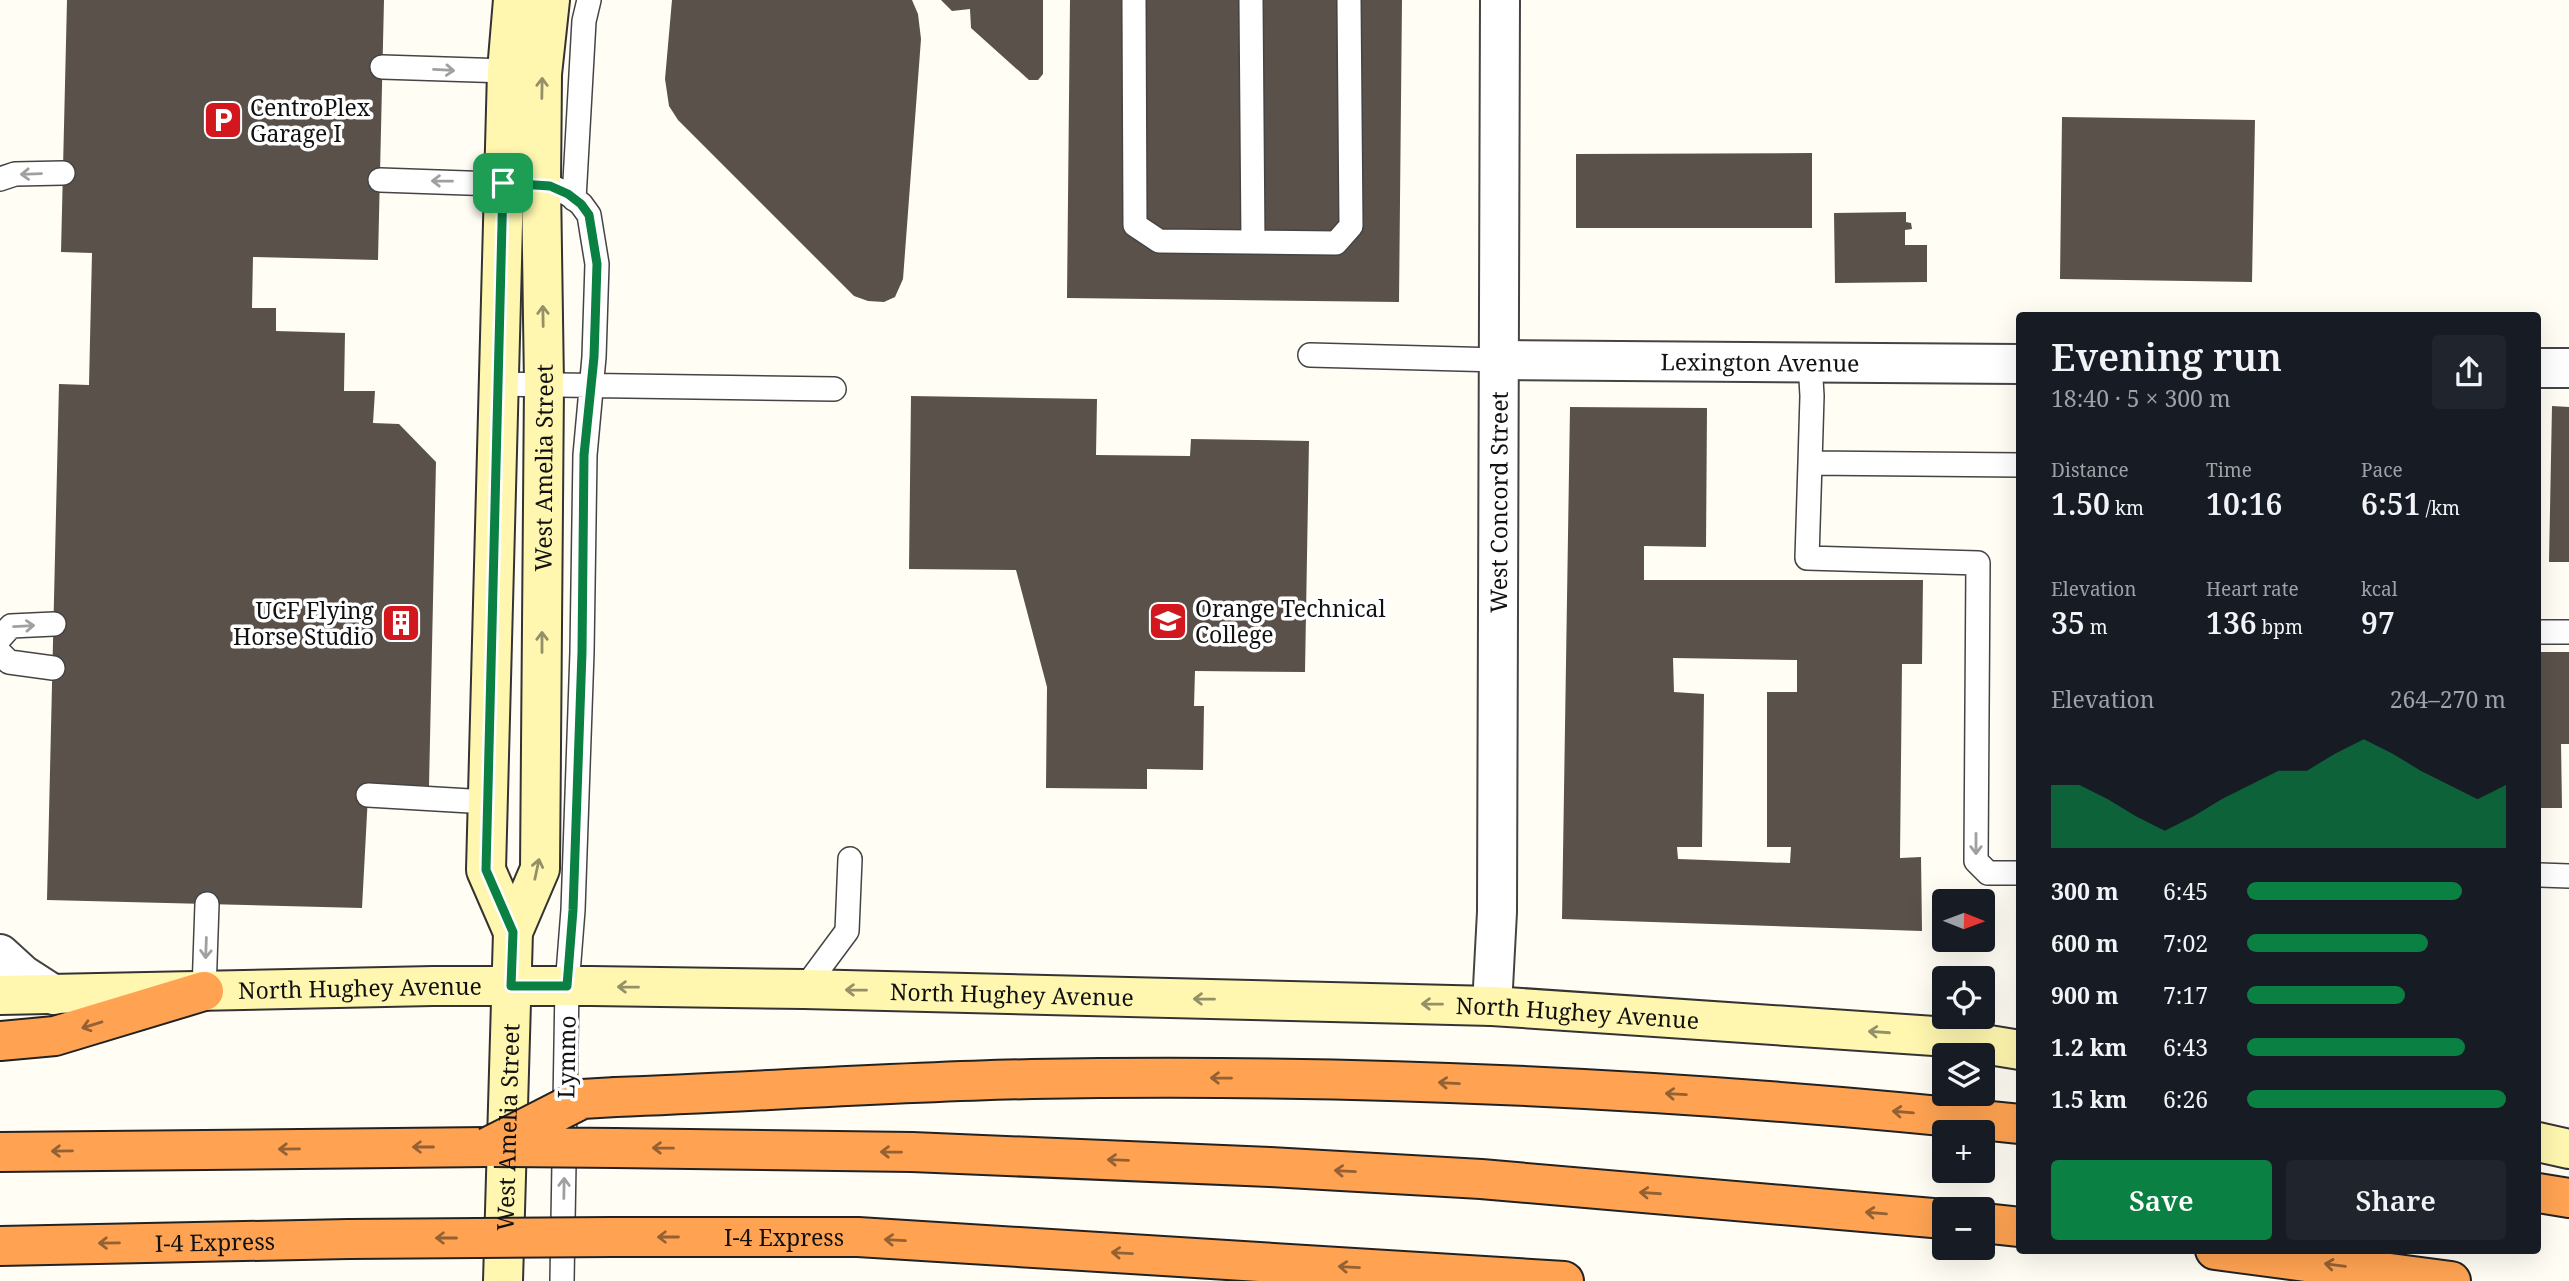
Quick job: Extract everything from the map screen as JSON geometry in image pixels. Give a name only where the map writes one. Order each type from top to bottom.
[{"type":"highway","points":[[0,1041],[55,1036],[204,991]]},
{"type":"highway","points":[[488,1147],[582,1099],[1030,1079],[1335,1079],[1727,1097],[2016,1124]]},
{"type":"highway","points":[[0,1152],[488,1147],[912,1152],[1468,1178],[1932,1218]]},
{"type":"highway","points":[[2541,1193],[2569,1198]]},
{"type":"highway","points":[[1995,1224],[2016,1227]]},
{"type":"highway","name":"I-4 Express","points":[[0,1246],[349,1239],[858,1237],[1564,1281]]},
{"type":"highway","points":[[2246,1254],[2439,1279]]},
{"type":"street","name":"West Amelia Street","points":[[513,0],[507,71],[503,183],[486,870],[513,932]]},
{"type":"street","name":"West Amelia Street","points":[[503,1281],[513,932],[540,869],[544,384],[558,192],[542,74],[550,0]]},
{"type":"street","name":"West Concord Street","points":[[1492,1006],[1497,912],[1500,0]]},
{"type":"street","name":"Lexington Avenue","points":[[1499,360],[2016,364]]},
{"type":"street","points":[[2541,368],[2569,368]]},
{"type":"street","points":[[0,954],[23,975],[54,995]]},
{"type":"street","name":"North Hughey Avenue","points":[[0,995],[433,986],[567,986],[804,989],[1492,1006],[1934,1036],[2016,1049]]},
{"type":"street","points":[[2541,1143],[2569,1149]]},
{"type":"lane","points":[[380,180],[503,183],[558,192],[589,0]]},
{"type":"lane","points":[[1134,0],[1135,225],[1159,241],[1336,243],[1351,226],[1349,0]]},
{"type":"lane","points":[[1251,0],[1252,242]]},
{"type":"lane","points":[[382,67],[507,71]]},
{"type":"lane","points":[[0,179],[15,174],[63,173]]},
{"type":"lane","name":"Lymmo","points":[[558,192],[589,215],[596,253],[594,344],[584,455],[582,652],[573,910],[567,986],[562,1281]]},
{"type":"lane","points":[[1310,355],[1499,360]]},
{"type":"lane","points":[[1810,362],[1812,396],[1807,558],[1978,563],[1976,861],[1988,873],[2016,873]]},
{"type":"lane","points":[[497,384],[834,390]]},
{"type":"lane","points":[[1810,463],[2016,465]]},
{"type":"lane","points":[[0,638],[11,626],[54,624]]},
{"type":"lane","points":[[2541,632],[2569,632]]},
{"type":"lane","points":[[0,653],[9,662],[53,668]]},
{"type":"lane","points":[[368,795],[487,802]]},
{"type":"lane","points":[[804,989],[847,931],[850,859]]},
{"type":"lane","points":[[2541,876],[2569,876]]},
{"type":"lane","points":[[204,991],[207,904]]},
{"type":"building","points":[[67,0],[384,0],[378,260],[253,257],[252,308],[276,308],[276,331],[345,333],[344,391],[375,391],[373,423],[399,424],[436,462],[429,786],[365,784],[368,795],[362,908],[47,900],[59,384],[89,385],[92,253],[61,252]]},
{"type":"building","points":[[672,0],[912,0],[918,14],[921,39],[903,279],[895,297],[884,302],[868,301],[854,296],[678,120],[669,106],[665,79]]},
{"type":"building","points":[[941,0],[1043,0],[1043,74],[1038,80],[1029,80],[971,28],[970,9],[952,11]]},
{"type":"building","points":[[1070,0],[1402,0],[1399,302],[1067,298]]},
{"type":"building","points":[[2062,117],[2255,120],[2252,282],[2060,279]]},
{"type":"building","points":[[1812,153],[1812,228],[1576,228],[1576,154]]},
{"type":"building","points":[[1906,212],[1906,222],[1911,223],[1912,229],[1905,230],[1905,245],[1927,245],[1927,282],[1835,283],[1834,213]]},
{"type":"building","name":"Orange Technical College","points":[[911,396],[1097,399],[1096,455],[1190,456],[1191,439],[1309,441],[1305,672],[1195,671],[1194,706],[1204,706],[1203,770],[1147,769],[1147,789],[1046,788],[1047,687],[1016,570],[909,569]]},
{"type":"building","points":[[2552,406],[2569,407],[2569,562],[2549,562]]},
{"type":"building","points":[[1570,407],[1707,408],[1706,547],[1644,546],[1644,580],[1923,580],[1922,664],[1902,664],[1900,858],[1921,857],[1922,931],[1562,919]],"holes":[[[1673,658],[1797,660],[1797,692],[1767,692],[1767,847],[1791,847],[1790,863],[1678,859],[1677,847],[1702,847],[1704,694],[1674,692]]]},
{"type":"building","points":[[2541,652],[2569,652],[2569,744],[2561,744],[2562,808],[2541,808]]},
{"type":"place","name":"CentroPlex Garage I","points":[[223,120]]},
{"type":"place","name":"Orange Technical College","points":[[1168,621]]},
{"type":"place","name":"UCF Flying Horse Studio","points":[[401,623]]},
{"type":"route","points":[[503,183],[550,186],[568,194],[581,204],[589,215],[597,264],[594,357],[584,455],[582,652],[573,910],[567,986],[511,986],[513,932],[486,870],[503,183]]}]
